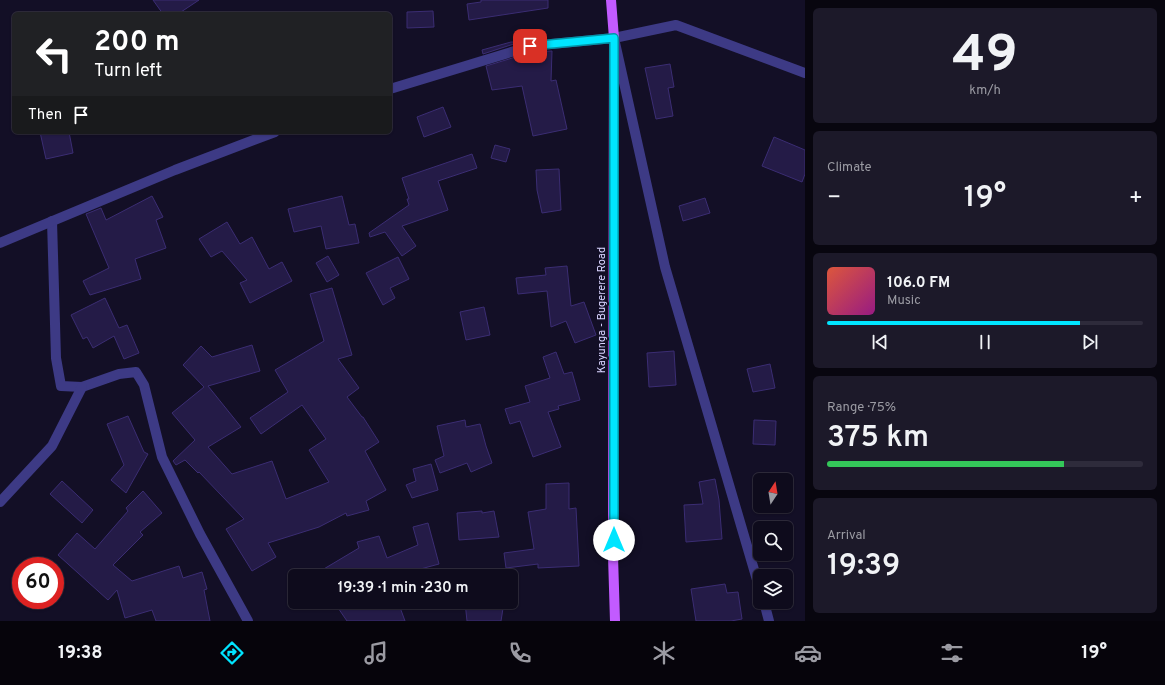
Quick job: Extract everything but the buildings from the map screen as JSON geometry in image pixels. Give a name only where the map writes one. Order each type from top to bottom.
[{"type":"main road","name":"Kayunga - Bugerere Road","points":[[611,0],[614,38],[613,556],[615,621]]},
{"type":"street","points":[[392,88],[530,46],[614,38],[676,25],[805,73]]},
{"type":"street","points":[[614,38],[665,267],[754,569]]},
{"type":"street","points":[[0,243],[174,170],[270,134]]},
{"type":"street","points":[[52,222],[56,358],[61,386],[82,387],[119,374],[136,372],[144,385],[162,457],[200,534],[248,621]]},
{"type":"street","points":[[0,502],[52,446],[82,387]]},
{"type":"street","points":[[766,609],[769,621]]},
{"type":"route","points":[[530,46],[614,38],[614,540]]}]
